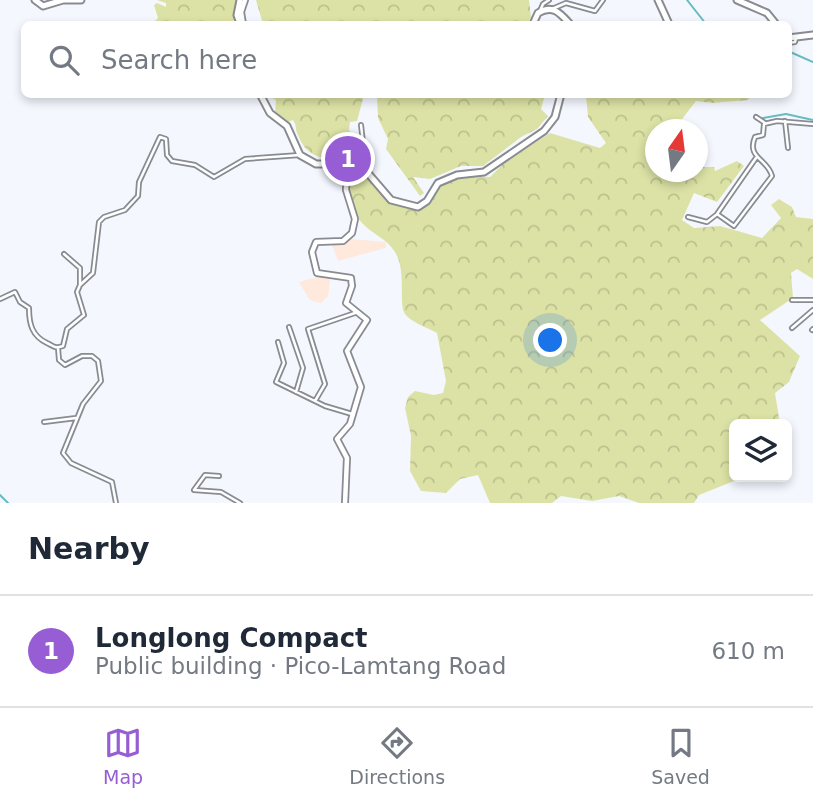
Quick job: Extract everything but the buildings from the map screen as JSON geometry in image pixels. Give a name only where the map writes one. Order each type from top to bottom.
[{"type":"main road","points":[[35,0],[43,6],[81,0]]},
{"type":"main road","points":[[240,0],[237,15],[240,21]]},
{"type":"main road","points":[[242,21],[241,12],[245,0]]},
{"type":"main road","points":[[658,0],[668,21]]},
{"type":"main road","points":[[737,0],[767,13],[774,21]]},
{"type":"main road","points":[[535,21],[540,11],[552,9],[562,13],[568,21]]},
{"type":"main road","points":[[792,38],[813,35]]},
{"type":"main road","points":[[262,98],[270,113],[287,126],[300,156],[316,164],[358,163],[391,200],[408,206],[423,205],[438,183],[457,175],[484,172],[544,131],[555,117],[560,98]]},
{"type":"main road","points":[[345,503],[346,458],[337,439],[350,424],[361,385],[347,351],[367,320],[355,313],[346,303],[352,286],[351,278],[317,272],[312,251],[316,242],[343,241],[352,233],[355,219],[346,190],[347,164]]},
{"type":"street","points":[[540,11],[543,4],[549,0]]},
{"type":"street","points":[[552,9],[566,3],[595,11],[603,0]]},
{"type":"street","points":[[792,42],[796,38]]},
{"type":"street","points":[[756,117],[766,123],[785,121],[813,124]]},
{"type":"street","points":[[785,121],[788,148]]},
{"type":"street","points":[[716,215],[736,226],[772,176],[771,170],[756,158],[753,144],[755,137],[763,135],[766,123]]},
{"type":"street","points":[[358,163],[364,151],[361,125]]},
{"type":"street","points":[[80,285],[93,273],[100,220],[125,210],[138,196],[139,182],[160,137],[166,139],[167,155],[172,161],[195,165],[214,177],[245,159],[300,156]]},
{"type":"street","points":[[688,217],[707,222],[716,215],[756,158]]},
{"type":"street","points":[[58,348],[64,344],[67,329],[83,319],[77,296],[80,268],[64,254]]},
{"type":"street","points":[[0,299],[15,292],[20,302],[29,308],[30,324],[37,338],[58,348]]},
{"type":"street","points":[[792,300],[813,300]]},
{"type":"street","points":[[792,328],[813,310]]},
{"type":"street","points":[[315,401],[325,384],[309,328],[355,313]]},
{"type":"street","points":[[289,327],[303,368],[296,392]]},
{"type":"street","points":[[278,342],[284,365],[276,382],[315,401],[352,414]]},
{"type":"street","points":[[58,348],[59,360],[67,366],[82,356],[97,360],[101,381],[87,396],[63,453],[71,463],[112,482],[116,503]]},
{"type":"street","points":[[44,422],[76,418]]},
{"type":"street","points":[[219,476],[205,475],[194,490],[221,492],[240,503]]},
{"type":"shaded area","points":[[351,239],[386,242],[386,248],[338,261],[332,245]]},
{"type":"shaded area","points":[[327,276],[330,281],[328,296],[321,303],[310,300],[299,282]]},
{"type":"green space","points":[[157,0],[237,0],[232,21],[155,21],[158,18],[154,5],[157,3],[166,7],[166,3]]},
{"type":"green space","points":[[256,0],[529,0],[531,17],[529,21],[262,21]]},
{"type":"green space","points":[[273,98],[363,98],[357,121],[350,122],[349,130],[360,146],[347,149],[345,158],[323,158],[311,153],[302,143],[293,120],[288,122],[275,112],[276,100]]},
{"type":"green space","points":[[377,98],[544,98],[541,109],[548,116],[537,129],[521,137],[483,166],[461,166],[430,179],[413,177],[424,193],[420,196],[386,149],[388,139],[378,118]]},
{"type":"green space","points":[[586,98],[749,98],[712,103],[696,101],[682,119],[645,119],[645,182],[708,182],[708,167],[714,167],[715,171],[737,161],[744,166],[717,202],[694,193],[682,220],[694,228],[720,226],[762,238],[781,218],[771,205],[779,199],[792,207],[796,217],[813,219],[813,279],[797,269],[791,273],[793,298],[760,320],[800,356],[789,382],[775,393],[779,419],[729,419],[729,482],[732,482],[699,495],[694,503],[639,503],[619,496],[592,501],[561,496],[552,503],[490,503],[478,475],[460,479],[446,493],[421,491],[410,471],[411,436],[405,408],[408,397],[415,391],[434,395],[443,393],[446,381],[437,333],[415,322],[403,310],[399,260],[387,243],[362,223],[352,204],[349,180],[354,167],[360,167],[392,203],[421,209],[431,203],[442,183],[472,176],[490,177],[505,162],[550,133],[600,148],[606,143],[588,117]]},
{"type":"waterway","points":[[687,0],[704,21]]},
{"type":"waterway","points":[[792,53],[813,62]]},
{"type":"waterway","points":[[763,118],[786,114],[813,120]]},
{"type":"waterway","points":[[0,495],[8,503]]},
{"type":"place","name":"Longlong Compact","points":[[348,159]]}]
